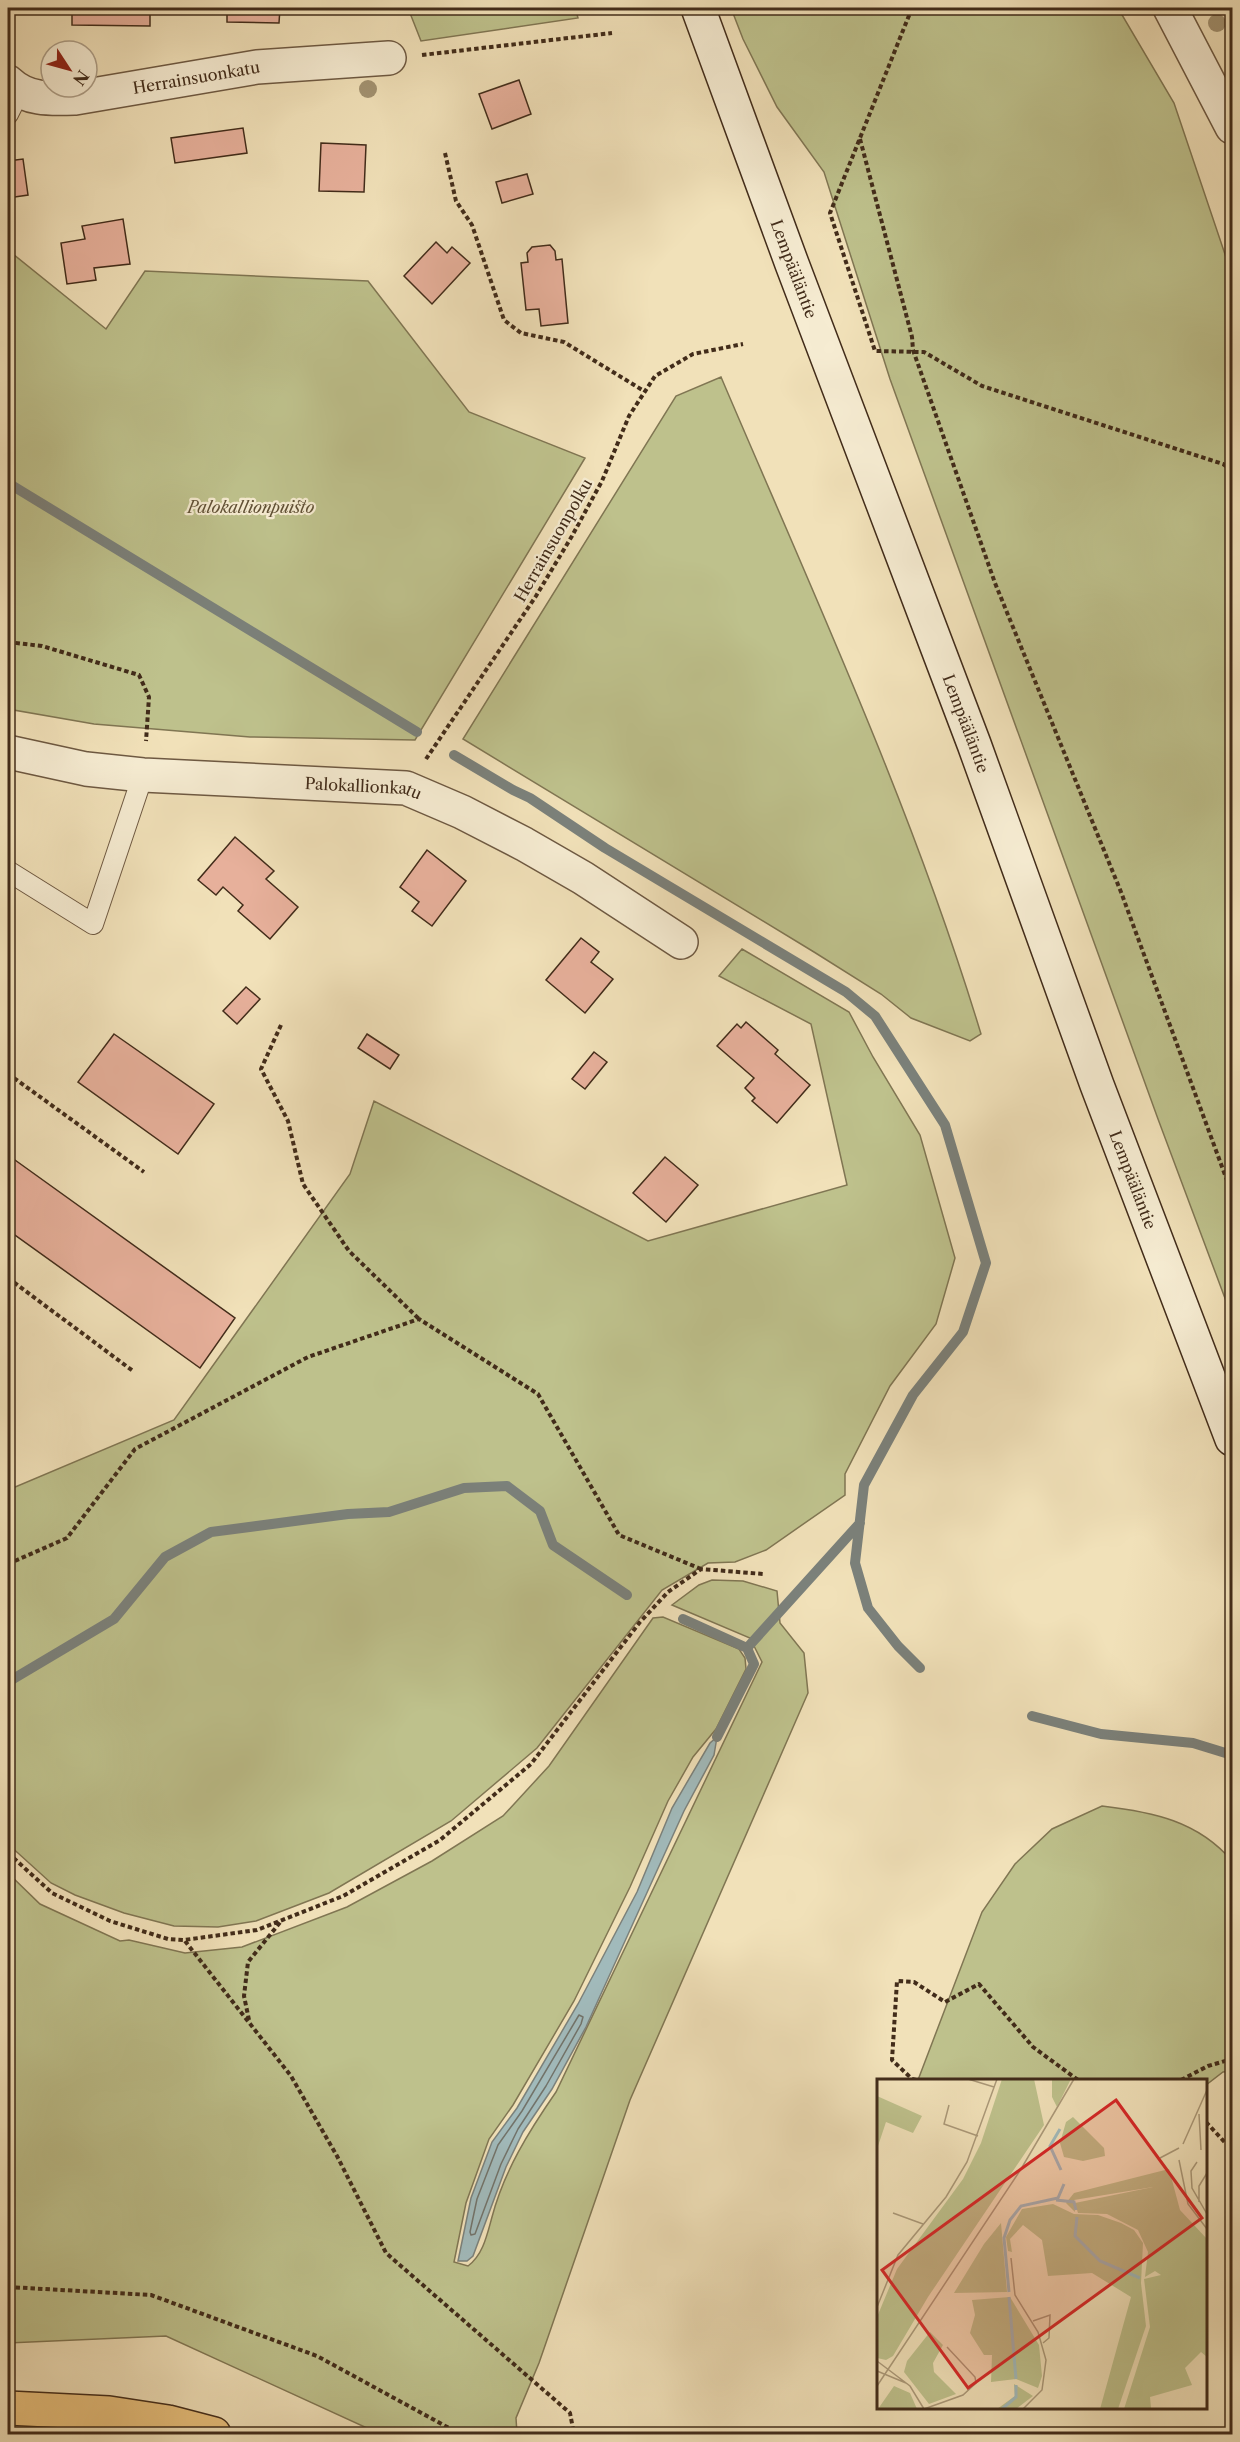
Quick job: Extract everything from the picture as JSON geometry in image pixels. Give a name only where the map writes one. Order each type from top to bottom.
[{"type":"highway","points":[[8,2408],[109,2413],[168,2422],[214,2434]]},
{"type":"main road","name":"Lempääläntie","points":[[698,8],[792,264],[974,744],[1097,1085],[1233,1439]]},
{"type":"main road","points":[[1170,8],[1233,127]]},
{"type":"main road","name":"Herrainsuonkatu","points":[[11,96],[48,99],[75,98],[257,67],[388,58]]},
{"type":"main road","name":"Palokallionkatu","points":[[8,752],[86,769],[143,775],[406,788],[462,812],[524,844],[583,878],[681,942]]},
{"type":"lane","points":[[8,871],[93,924],[143,775]]},
{"type":"path","points":[[912,8],[830,213],[875,351],[924,352],[982,387],[1223,464],[1233,470]]},
{"type":"path","points":[[1226,8],[1233,18]]},
{"type":"path","points":[[388,58],[612,33]]},
{"type":"path","points":[[860,139],[912,337],[913,351],[995,583],[1121,892],[1233,1194]]},
{"type":"path","points":[[445,153],[456,201],[472,225],[504,320],[521,333],[564,342],[644,392]]},
{"type":"path","name":"Herrainsuonpolku","points":[[406,788],[464,706],[560,556],[602,481],[629,416],[655,376],[693,354],[743,344]]},
{"type":"path","points":[[8,642],[42,646],[139,675],[149,698],[143,775]]},
{"type":"path","points":[[281,1025],[261,1069],[288,1121],[303,1184],[349,1251],[419,1319],[538,1394],[619,1535],[701,1569],[764,1574]]},
{"type":"path","points":[[14,1078],[144,1172]]},
{"type":"path","points":[[8,1278],[133,1371]]},
{"type":"path","points":[[8,1564],[67,1538],[135,1449],[308,1358],[419,1319]]},
{"type":"path","points":[[8,1853],[52,1893],[110,1921],[168,1940],[257,1930],[344,1896],[440,1840],[531,1764],[640,1622],[668,1592],[701,1569]]},
{"type":"path","points":[[249,2023],[244,1996],[248,1962],[283,1920]]},
{"type":"path","points":[[184,1940],[291,2076],[337,2156],[386,2253],[570,2413],[574,2434]]},
{"type":"path","points":[[912,2079],[892,2060],[897,1981],[914,1982],[945,2002],[980,1984],[1033,2047],[1077,2079]]},
{"type":"path","points":[[1183,2079],[1208,2066],[1233,2059]]},
{"type":"path","points":[[1207,2123],[1233,2150]]},
{"type":"path","points":[[8,2287],[151,2295],[317,2356],[460,2434]]},
{"type":"green space","points":[[408,8],[575,8],[578,18],[421,41]]},
{"type":"green space","points":[[731,8],[1118,8],[1174,103],[1232,275],[1232,1317],[890,379],[824,172],[777,107],[743,39]]},
{"type":"green space","name":"Palokallionpuisto","points":[[8,250],[106,329],[145,271],[368,281],[469,412],[585,458],[415,740],[250,737],[94,724],[8,709]]},
{"type":"green space","points":[[721,377],[826,620],[925,867],[981,1034],[970,1041],[911,1018],[881,994],[814,952],[463,739],[676,396]]},
{"type":"green space","points":[[742,949],[849,1012],[920,1135],[955,1258],[936,1324],[890,1386],[845,1474],[845,1495],[766,1550],[735,1562],[708,1563],[662,1590],[537,1748],[451,1821],[329,1893],[256,1921],[218,1927],[174,1926],[124,1913],[75,1895],[51,1883],[8,1844],[8,1490],[174,1420],[350,1174],[374,1101],[648,1241],[847,1185],[811,1024],[719,976]]},
{"type":"green space","points":[[712,1580],[743,1581],[777,1591],[780,1623],[804,1653],[808,1693],[630,2100],[539,2363],[516,2418],[517,2434],[380,2434],[166,2336],[8,2343],[8,1873],[40,1904],[120,1941],[129,1940],[185,1953],[242,1947],[347,1907],[432,1861],[503,1816],[549,1766],[653,1618],[663,1617],[739,1649],[745,1658],[746,1669],[716,1729],[693,1757],[668,1801],[630,1887],[574,2001],[513,2105],[489,2139],[466,2203],[454,2262],[468,2266],[484,2244],[497,2200],[510,2168],[556,2092],[762,1662],[750,1638],[672,1605],[699,1585]]},
{"type":"green space","points":[[1102,1806],[1157,1815],[1205,1836],[1232,1861],[1232,2071],[1223,2072],[1207,2084],[1207,2079],[918,2079],[982,1912],[1015,1864],[1052,1829]]},
{"type":"water","points":[[717,1737],[714,1755],[684,1811],[586,2027],[552,2089],[523,2132],[506,2167],[473,2256],[467,2261],[458,2261],[471,2198],[492,2142],[517,2108],[578,2004],[637,1892],[672,1808],[710,1743]]},
{"type":"building","points":[[72,8],[150,8],[150,26],[72,25]]},
{"type":"building","points":[[227,8],[280,8],[279,23],[227,22]]},
{"type":"building","points":[[519,80],[531,114],[492,129],[479,94]]},
{"type":"building","points":[[243,128],[247,153],[175,163],[171,138]]},
{"type":"building","points":[[321,143],[366,145],[364,192],[319,191]]},
{"type":"building","points":[[23,159],[28,195],[8,198],[8,161]]},
{"type":"building","points":[[527,174],[533,194],[502,203],[496,182]]},
{"type":"building","points":[[123,219],[130,264],[94,268],[96,280],[67,284],[61,243],[85,239],[82,226]]},
{"type":"building","points":[[436,242],[447,253],[452,247],[470,263],[432,304],[404,276]]},
{"type":"building","points":[[550,245],[555,251],[556,260],[562,259],[568,323],[541,326],[539,309],[526,310],[521,263],[528,262],[527,253],[532,247]]},
{"type":"building","points":[[235,837],[274,871],[266,879],[298,907],[270,939],[238,911],[243,905],[223,887],[216,895],[198,880]]},
{"type":"building","points":[[427,850],[466,881],[432,926],[412,911],[419,902],[400,887]]},
{"type":"building","points":[[581,938],[599,952],[591,962],[613,979],[585,1013],[546,980]]},
{"type":"building","points":[[246,987],[260,999],[237,1024],[223,1011]]},
{"type":"building","points":[[746,1022],[778,1050],[775,1054],[810,1085],[777,1123],[752,1101],[755,1098],[745,1088],[754,1078],[717,1046],[737,1024],[741,1028]]},
{"type":"building","points":[[114,1034],[214,1104],[178,1154],[78,1082]]},
{"type":"building","points":[[367,1034],[399,1055],[390,1069],[358,1048]]},
{"type":"building","points":[[594,1052],[607,1062],[585,1089],[572,1079]]},
{"type":"building","points":[[8,1155],[235,1318],[200,1368],[8,1230]]},
{"type":"building","points":[[665,1157],[698,1185],[666,1222],[633,1193]]},
{"type":"waterway","points":[[8,483],[417,732]]},
{"type":"waterway","points":[[454,755],[530,798],[605,848],[846,992],[875,1016],[945,1125],[986,1263],[963,1332],[913,1395],[864,1485],[855,1563],[868,1608],[898,1646],[920,1668]]},
{"type":"waterway","points":[[8,1682],[114,1619],[165,1557],[211,1532],[348,1514],[389,1512],[464,1488],[507,1486],[540,1511],[553,1545],[627,1595]]},
{"type":"waterway","points":[[683,1619],[747,1648],[860,1523]]},
{"type":"waterway","points":[[717,1737],[754,1664],[747,1648]]},
{"type":"waterway","points":[[1032,1716],[1101,1734],[1193,1743],[1232,1755]]}]
